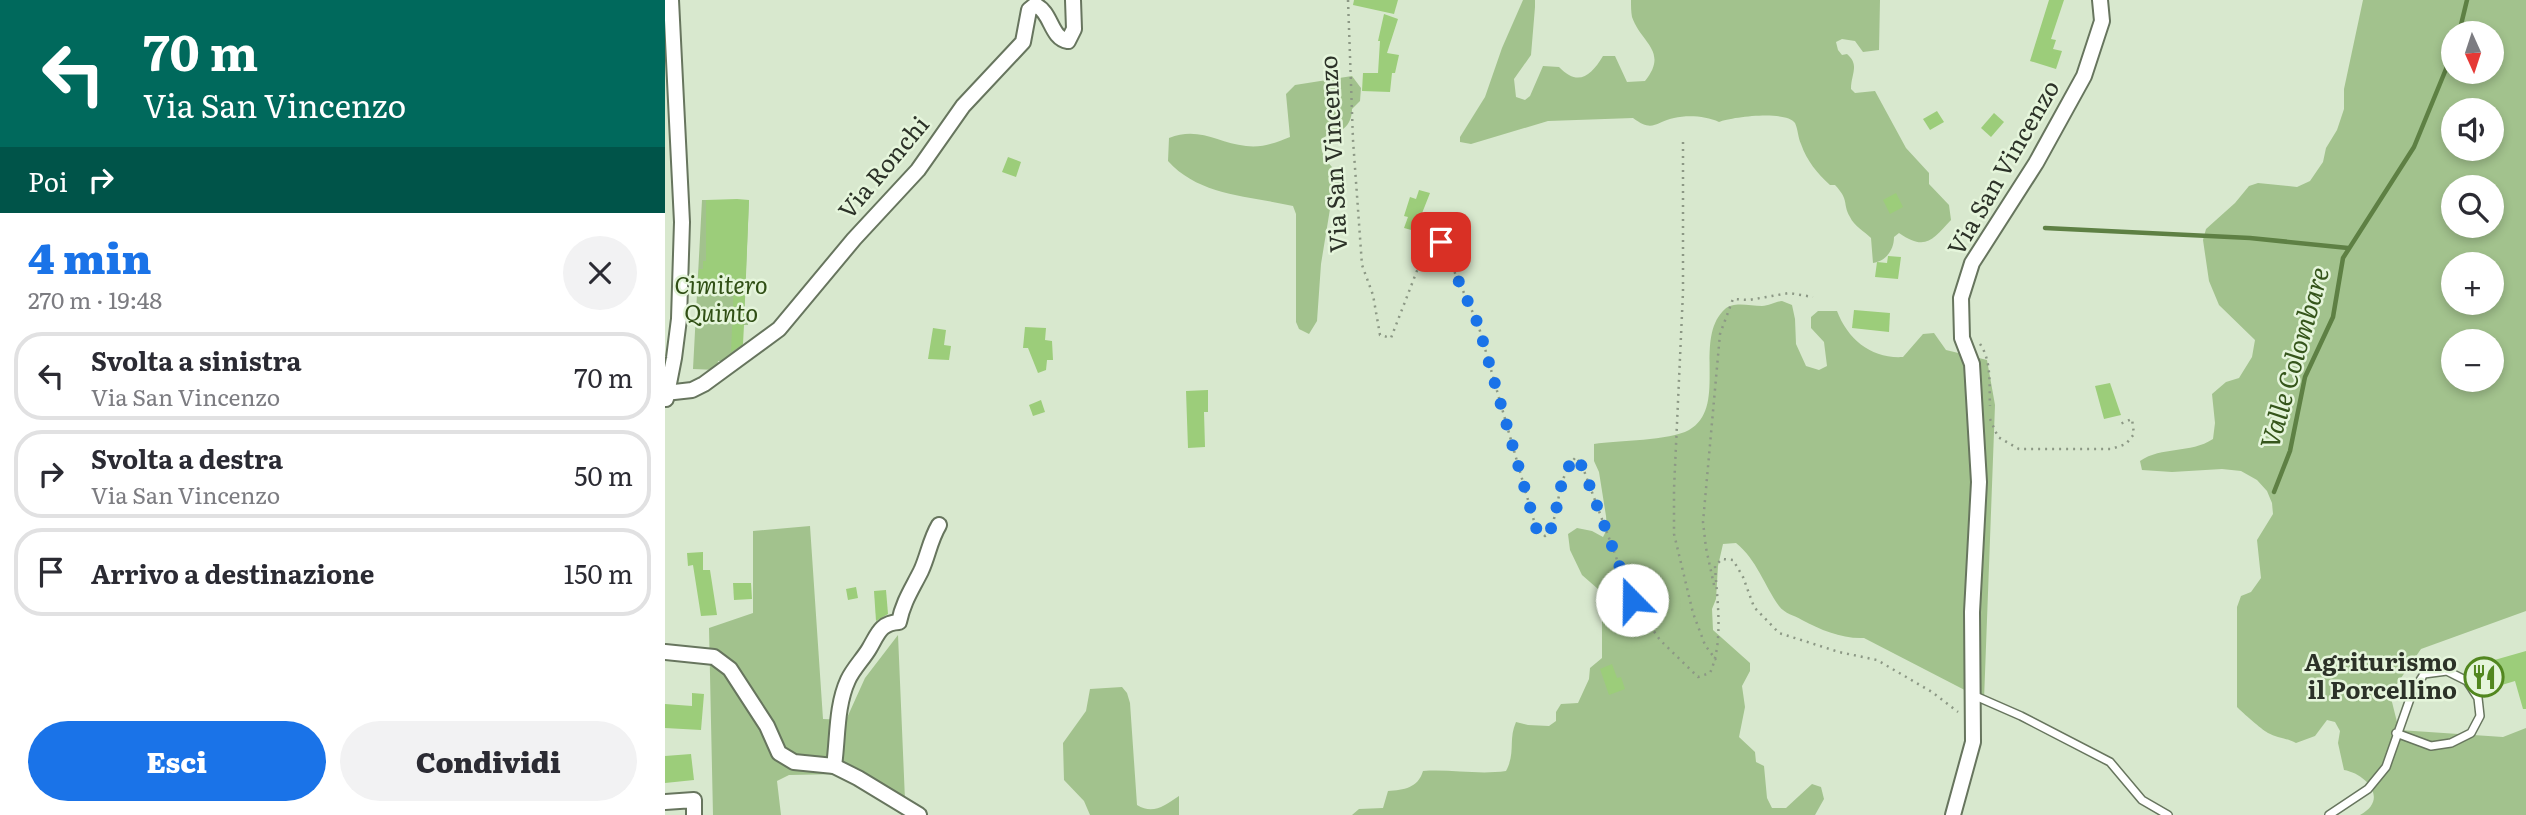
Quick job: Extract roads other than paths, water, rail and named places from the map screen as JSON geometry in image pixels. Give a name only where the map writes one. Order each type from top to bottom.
[{"type":"street","points":[[666,395],[679,319],[682,222],[671,0]]},
{"type":"street","name":"Via Ronchi","points":[[666,395],[692,390],[704,384],[779,329],[854,239],[918,170],[963,106],[1023,42],[1029,10],[1035,5],[1043,8],[1055,33],[1061,40],[1068,40],[1075,29],[1073,0]]},
{"type":"street","name":"Via San Vincenzo","points":[[1954,815],[1973,741],[1972,612],[1979,482],[1972,364],[1963,342],[1961,298],[1972,263],[2036,163],[2084,76],[2102,21],[2100,0]]},
{"type":"street","points":[[834,766],[839,708],[848,680],[880,628],[891,622],[899,622],[902,603],[921,570],[939,525]]},
{"type":"street","points":[[665,652],[714,657],[730,669],[767,726],[779,753],[794,762],[834,766],[919,815]]},
{"type":"street","points":[[665,802],[694,800],[694,815]]},
{"type":"lane","points":[[2329,815],[2368,789],[2386,767],[2396,733],[2412,693],[2424,674],[2447,671],[2467,681],[2478,698],[2480,716],[2471,733],[2451,743],[2431,746],[2396,733]]},
{"type":"lane","points":[[1972,694],[2110,762],[2142,800],[2168,815]]},
{"type":"waterway","name":"Valle Colombare","points":[[2462,21],[2467,0]]},
{"type":"waterway","name":"Valle Colombare","points":[[2274,492],[2290,451],[2305,377],[2333,317],[2343,258],[2414,147],[2441,81]]},
{"type":"waterway","points":[[2045,228],[2250,238],[2348,248]]},
{"type":"place","name":"Agriturismo il Porcellino","points":[[2484,677]]},
{"type":"park label","name":"Cimitero Quinto","points":[[721,300]]}]
